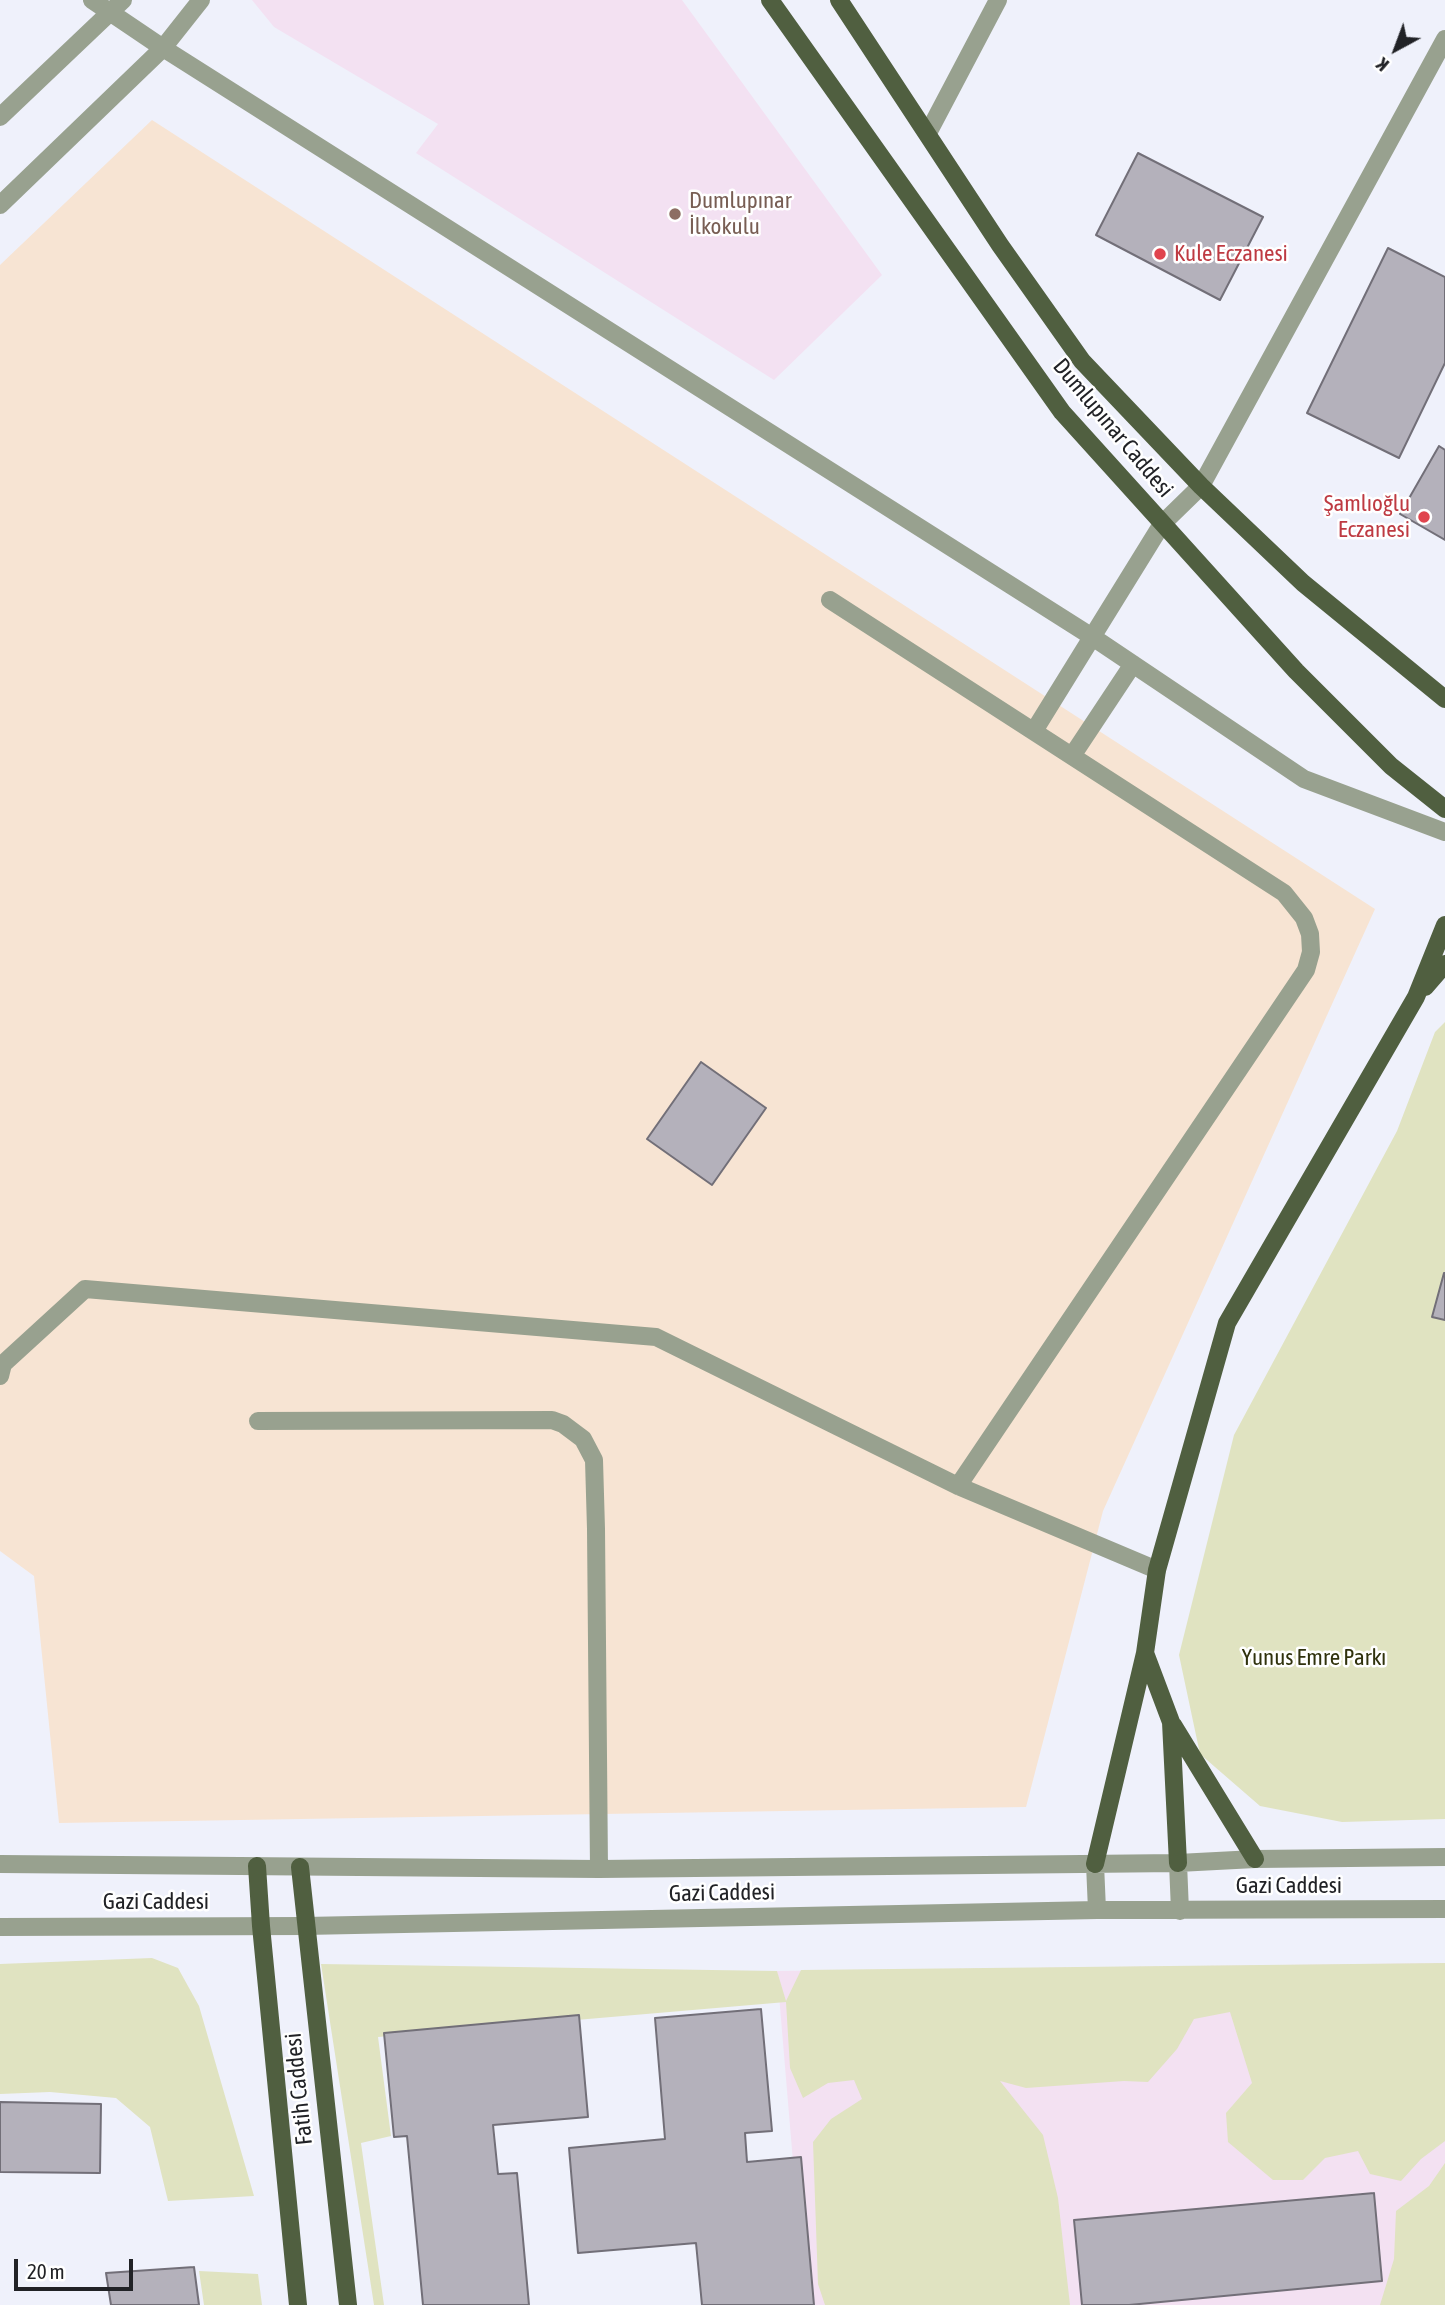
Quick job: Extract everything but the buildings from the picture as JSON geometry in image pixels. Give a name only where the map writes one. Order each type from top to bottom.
[{"type":"main road","name":"Dumlupınar Caddesi","points":[[770,0],[1062,412],[1296,671],[1391,766],[1445,809]]},
{"type":"main road","name":"Dumlupınar Caddesi","points":[[839,0],[1000,245],[1082,361],[1201,486],[1304,583],[1445,699]]},
{"type":"main road","points":[[1095,1864],[1145,1653],[1157,1570],[1227,1323],[1416,998],[1445,925]]},
{"type":"main road","points":[[1416,998],[1445,964]]},
{"type":"main road","points":[[1145,1653],[1171,1721],[1255,1859]]},
{"type":"main road","points":[[1171,1721],[1178,1863]]},
{"type":"main road","name":"Fatih Caddesi","points":[[257,1866],[298,2305]]},
{"type":"main road","name":"Fatih Caddesi","points":[[300,1867],[348,2305]]},
{"type":"street","points":[[92,0],[117,5],[163,48],[1094,638],[1304,779],[1445,832]]},
{"type":"street","points":[[0,205],[163,48],[201,0]]},
{"type":"street","points":[[928,134],[998,0]]},
{"type":"street","points":[[0,117],[117,5]]},
{"type":"street","points":[[1034,732],[1162,524],[1201,486],[1445,39]]},
{"type":"street","points":[[830,600],[1284,892],[1296,904],[1310,934],[1311,953],[1306,970],[958,1486]]},
{"type":"street","points":[[1072,756],[1133,664]]},
{"type":"street","points":[[0,1376],[3,1364],[85,1289],[656,1338],[958,1486],[1157,1570]]},
{"type":"street","points":[[258,1421],[552,1420],[564,1424],[583,1438],[594,1460],[599,1869]]},
{"type":"street","name":"Gazi Caddesi","points":[[0,1864],[599,1869],[1178,1863],[1255,1859],[1445,1857]]},
{"type":"street","points":[[1178,1863],[1180,1912]]},
{"type":"street","points":[[1095,1864],[1097,1910]]},
{"type":"street","name":"Gazi Caddesi","points":[[0,1927],[305,1926],[1097,1910],[1180,1912],[1445,1909]]},
{"type":"shaded area","name":"Dumlupınar İlkokulu","points":[[252,0],[682,0],[882,275],[774,380],[416,153],[438,124],[274,27]]},
{"type":"shaded area","points":[[152,120],[1375,909],[1103,1511],[1026,1807],[59,1823],[34,1576],[0,1551],[0,265]]},
{"type":"shaded area","points":[[1445,1963],[1445,2305],[805,2305],[777,1971]]},
{"type":"green space","name":"Yunus Emre Parkı","points":[[1445,1022],[1445,1819],[1342,1822],[1260,1806],[1200,1754],[1179,1655],[1234,1435],[1397,1131],[1435,1032]]},
{"type":"green space","points":[[152,1958],[178,1968],[199,2006],[254,2196],[168,2201],[150,2127],[116,2098],[50,2092],[0,2094],[0,1964]]},
{"type":"green space","points":[[1445,1963],[1445,2141],[1421,2159],[1401,2181],[1370,2174],[1358,2151],[1325,2158],[1303,2180],[1273,2180],[1228,2142],[1226,2113],[1252,2083],[1230,2012],[1194,2019],[1177,2049],[1148,2082],[1124,2081],[1026,2088],[1000,2081],[1043,2135],[1058,2198],[1070,2305],[825,2305],[818,2284],[813,2142],[831,2119],[862,2099],[854,2080],[828,2083],[803,2098],[790,2068],[786,2002],[378,2037],[391,2136],[361,2143],[384,2305],[374,2305],[321,1964],[777,1971],[786,2001],[801,1970]]},
{"type":"green space","points":[[1445,2163],[1445,2305],[1380,2305],[1394,2259],[1396,2211],[1429,2186]]},
{"type":"green space","points":[[199,2271],[258,2274],[262,2305],[204,2305]]},
{"type":"place","name":"Dumlupınar İlkokulu","points":[[675,214]]},
{"type":"place","name":"Kule Eczanesi","points":[[1160,254]]},
{"type":"place","name":"Şamlıoğlu Eczanesi","points":[[1424,517]]}]
